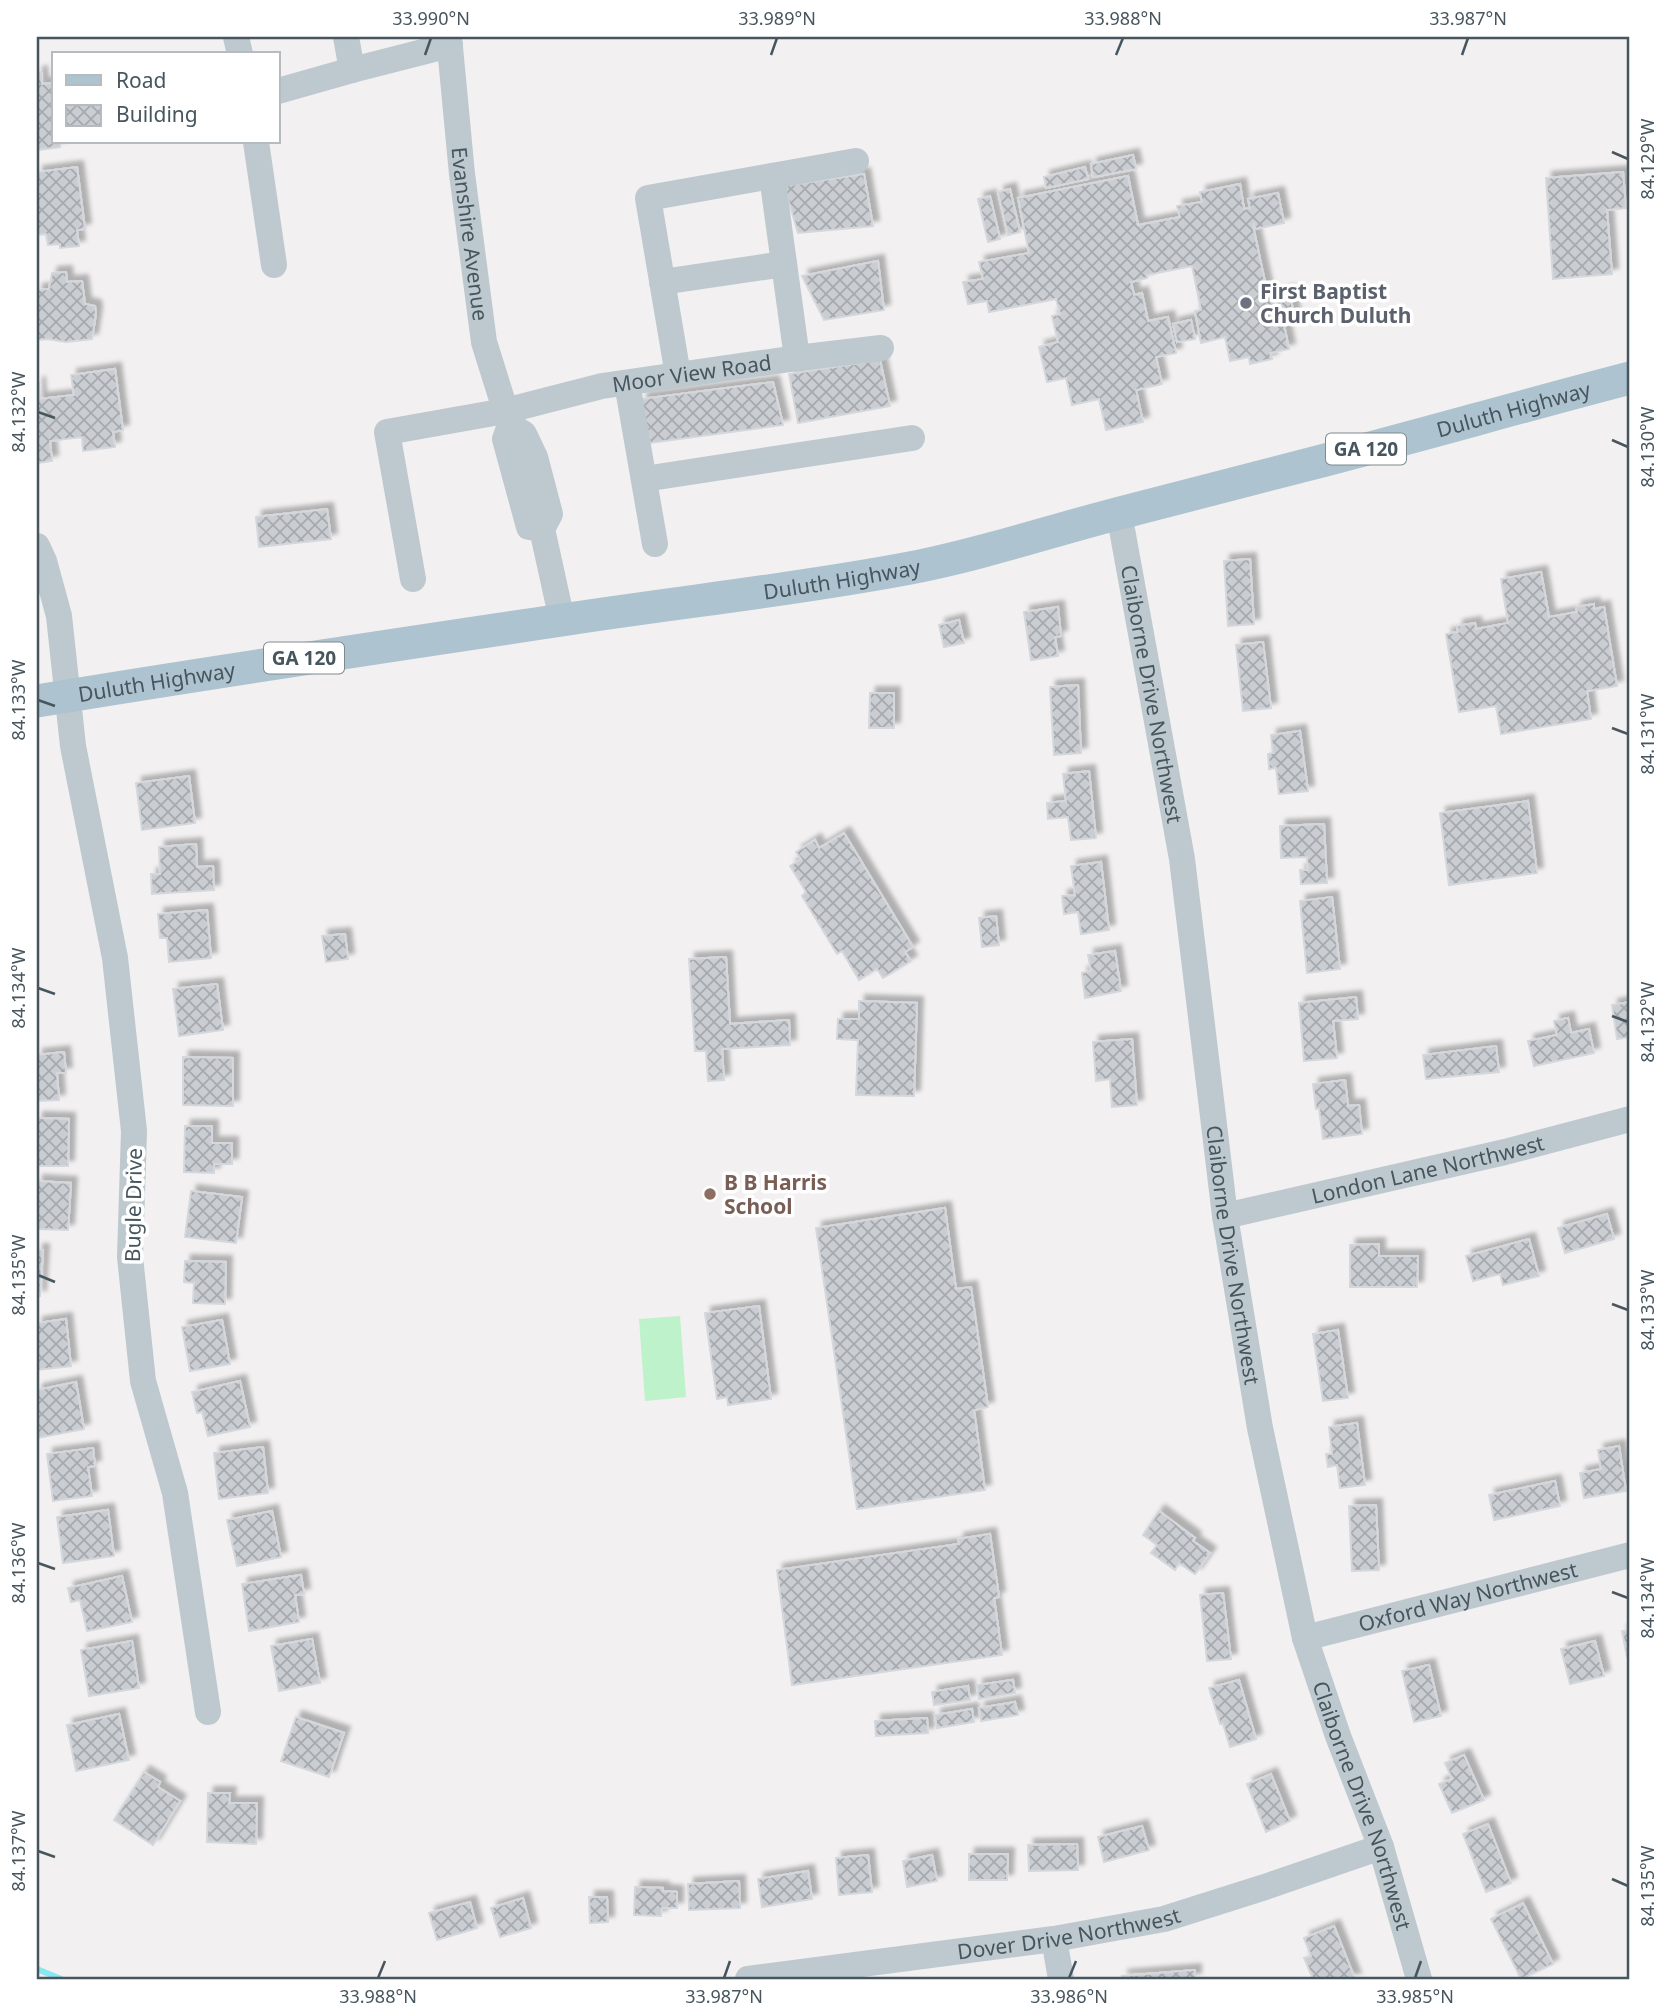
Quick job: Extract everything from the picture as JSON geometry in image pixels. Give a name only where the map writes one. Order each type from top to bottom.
[{"type":"main road","name":"Duluth Highway","points":[[52,699],[324,654],[422,642],[912,568],[1630,378]]},
{"type":"street","points":[[346,37],[352,70]]},
{"type":"street","points":[[280,90],[450,41]]},
{"type":"street","name":"Evanshire Avenue","points":[[450,41],[462,174],[484,342],[508,418],[524,434],[535,457],[530,484],[550,514],[542,528],[562,620]]},
{"type":"street","points":[[256,144],[274,265]]},
{"type":"street","points":[[678,375],[648,198],[856,161]]},
{"type":"street","points":[[772,176],[797,358]]},
{"type":"street","points":[[662,282],[784,264]]},
{"type":"street","name":"Moor View Road","points":[[413,579],[387,432],[508,418],[602,386],[881,348]]},
{"type":"street","points":[[627,383],[655,544]]},
{"type":"street","points":[[644,479],[912,438]]},
{"type":"street","name":"Claiborne Drive Northwest","points":[[1119,513],[1182,859],[1225,1216],[1260,1428],[1305,1639],[1338,1736],[1381,1847],[1419,1979]]},
{"type":"street","name":"Bugle Drive","points":[[37,546],[44,561],[59,616],[52,699],[73,746],[115,958],[132,1119],[130,1257],[143,1381],[175,1493],[208,1712]]},
{"type":"street","name":"London Lane Northwest","points":[[1225,1216],[1505,1152],[1630,1119]]},
{"type":"street","name":"Oxford Way Northwest","points":[[1305,1639],[1630,1555]]},
{"type":"street","name":"Dover Drive Northwest","points":[[748,1979],[1054,1939],[1164,1919],[1381,1847]]},
{"type":"street","points":[[1054,1939],[1061,1979]]},
{"type":"green space","points":[[680,1316],[686,1397],[645,1401],[639,1319]]},
{"type":"building","points":[[41,72],[42,84],[52,83],[52,144],[60,144],[60,147],[37,150],[37,73]]},
{"type":"building","points":[[1133,155],[1136,169],[1093,177],[1091,164]]},
{"type":"building","points":[[77,167],[85,229],[77,230],[79,246],[60,248],[60,244],[48,245],[46,234],[37,235],[37,172]]},
{"type":"building","points":[[1085,167],[1088,179],[1046,188],[1044,177]]},
{"type":"building","points":[[1623,172],[1626,208],[1607,210],[1612,274],[1553,279],[1546,178]]},
{"type":"building","points":[[864,174],[873,226],[798,233],[784,186]]},
{"type":"building","name":"First Baptist Church Duluth","points":[[1128,176],[1138,225],[1180,217],[1177,206],[1202,202],[1200,192],[1240,184],[1244,209],[1250,208],[1248,199],[1278,193],[1284,223],[1255,229],[1254,224],[1253,226],[1268,296],[1289,291],[1296,323],[1284,325],[1289,349],[1270,353],[1272,359],[1250,364],[1249,357],[1230,361],[1225,337],[1201,343],[1195,311],[1201,310],[1192,266],[1147,275],[1147,278],[1131,282],[1134,295],[1142,293],[1148,321],[1168,317],[1176,353],[1156,357],[1162,384],[1136,390],[1143,422],[1106,430],[1099,399],[1072,405],[1066,378],[1047,382],[1039,347],[1058,342],[1052,316],[1060,314],[1056,299],[989,312],[987,301],[968,304],[963,282],[983,279],[979,262],[1029,253],[1018,198]]},
{"type":"building","points":[[1010,189],[1020,232],[1008,235],[998,192]]},
{"type":"building","points":[[990,196],[1000,239],[988,242],[978,199]]},
{"type":"building","points":[[878,261],[884,310],[824,320],[802,276]]},
{"type":"building","points":[[66,272],[67,282],[82,281],[85,304],[95,306],[92,339],[66,342],[37,340],[37,290],[49,289],[52,273]]},
{"type":"building","points":[[1191,320],[1195,339],[1177,342],[1173,324]]},
{"type":"building","points":[[880,360],[890,406],[798,423],[789,374]]},
{"type":"building","points":[[115,369],[123,430],[113,432],[115,447],[83,451],[82,437],[50,441],[52,461],[37,463],[37,384],[39,383],[40,399],[74,395],[71,375]]},
{"type":"building","points":[[773,382],[783,425],[650,443],[641,399]]},
{"type":"building","points":[[327,509],[331,539],[259,547],[256,517]]},
{"type":"building","points":[[1250,559],[1254,624],[1228,626],[1224,561]]},
{"type":"building","points":[[1541,572],[1549,617],[1577,612],[1576,607],[1594,604],[1594,609],[1604,607],[1617,686],[1587,691],[1591,719],[1501,734],[1496,706],[1459,712],[1446,634],[1458,632],[1457,626],[1475,623],[1476,629],[1508,623],[1501,579]]},
{"type":"building","points":[[1058,607],[1061,636],[1055,637],[1058,656],[1031,660],[1024,612]]},
{"type":"building","points":[[959,620],[964,643],[944,647],[939,625]]},
{"type":"building","points":[[1263,642],[1271,708],[1243,711],[1236,645]]},
{"type":"building","points":[[1078,685],[1081,753],[1054,755],[1050,687]]},
{"type":"building","points":[[870,693],[894,693],[894,728],[869,728]]},
{"type":"building","points":[[1300,731],[1308,791],[1279,794],[1276,768],[1269,769],[1268,754],[1273,753],[1271,735]]},
{"type":"building","points":[[1089,771],[1096,838],[1071,840],[1068,817],[1048,819],[1047,803],[1066,801],[1063,774]]},
{"type":"building","points":[[189,776],[195,823],[142,830],[136,783]]},
{"type":"building","points":[[1528,801],[1537,873],[1449,885],[1440,813]]},
{"type":"building","points":[[1324,824],[1327,883],[1301,884],[1300,870],[1308,870],[1307,857],[1281,858],[1280,826]]},
{"type":"building","points":[[844,833],[913,947],[905,952],[911,961],[883,978],[877,969],[859,980],[842,951],[837,954],[802,896],[806,892],[790,866],[801,859],[796,852],[815,840],[819,848]]},
{"type":"building","points":[[196,844],[197,867],[213,866],[214,890],[152,894],[151,874],[160,874],[159,847]]},
{"type":"building","points":[[1101,862],[1109,930],[1081,934],[1078,912],[1064,914],[1062,896],[1075,895],[1071,866]]},
{"type":"building","points":[[1332,897],[1340,969],[1307,973],[1300,901]]},
{"type":"building","points":[[207,910],[211,958],[169,962],[167,938],[160,938],[158,914]]},
{"type":"building","points":[[996,916],[999,945],[982,947],[979,918]]},
{"type":"building","points":[[345,934],[348,959],[326,962],[322,936]]},
{"type":"building","points":[[1115,951],[1121,991],[1085,998],[1082,973],[1091,971],[1088,955]]},
{"type":"building","points":[[726,957],[730,1024],[789,1020],[790,1045],[722,1049],[724,1080],[708,1081],[706,1051],[695,1051],[689,959]]},
{"type":"building","points":[[217,984],[223,1030],[179,1036],[173,989]]},
{"type":"building","points":[[1356,997],[1358,1019],[1333,1021],[1337,1058],[1304,1061],[1299,1003]]},
{"type":"building","points":[[859,1001],[917,1003],[914,1096],[856,1095],[858,1040],[837,1039],[838,1019],[859,1019]]},
{"type":"building","points":[[1630,1002],[1630,1037],[1617,1039],[1612,1005]]},
{"type":"building","points":[[1568,1018],[1571,1033],[1589,1029],[1594,1053],[1534,1066],[1528,1041],[1557,1035],[1554,1021]]},
{"type":"building","points":[[1132,1039],[1137,1105],[1112,1107],[1110,1079],[1096,1081],[1093,1042]]},
{"type":"building","points":[[1496,1046],[1499,1072],[1426,1079],[1423,1055]]},
{"type":"building","points":[[64,1052],[66,1073],[57,1073],[59,1100],[37,1101],[37,1055]]},
{"type":"building","points":[[183,1057],[233,1058],[233,1106],[183,1105]]},
{"type":"building","points":[[1345,1080],[1348,1106],[1359,1105],[1362,1134],[1323,1139],[1313,1084]]},
{"type":"building","points":[[37,1118],[69,1119],[68,1166],[37,1166]]},
{"type":"building","points":[[185,1126],[212,1126],[212,1143],[232,1143],[232,1164],[214,1164],[214,1173],[184,1172]]},
{"type":"building","points":[[37,1181],[71,1183],[68,1230],[37,1229]]},
{"type":"building","points":[[191,1191],[242,1197],[236,1243],[185,1237]]},
{"type":"building","points":[[945,1208],[956,1289],[971,1287],[988,1407],[974,1410],[985,1490],[857,1509],[816,1228]]},
{"type":"building","points":[[1607,1214],[1614,1239],[1565,1253],[1558,1228]]},
{"type":"building","points":[[1529,1239],[1539,1276],[1503,1285],[1500,1274],[1473,1281],[1466,1256]]},
{"type":"building","points":[[1379,1244],[1379,1256],[1418,1256],[1417,1287],[1350,1287],[1350,1245]]},
{"type":"building","points":[[37,1250],[43,1250],[40,1296],[37,1296]]},
{"type":"building","points":[[185,1261],[226,1262],[225,1304],[193,1303],[194,1283],[184,1282]]},
{"type":"building","points":[[759,1306],[771,1399],[728,1405],[727,1397],[717,1399],[705,1313]]},
{"type":"building","points":[[66,1319],[71,1366],[37,1370],[37,1323]]},
{"type":"building","points":[[222,1320],[230,1364],[190,1371],[182,1327]]},
{"type":"building","points":[[1338,1330],[1348,1398],[1323,1401],[1313,1334]]},
{"type":"building","points":[[240,1381],[250,1427],[208,1436],[202,1412],[197,1413],[192,1392]]},
{"type":"building","points":[[76,1382],[84,1429],[37,1438],[37,1390]]},
{"type":"building","points":[[1357,1423],[1365,1485],[1340,1488],[1337,1465],[1328,1467],[1326,1454],[1332,1454],[1329,1427]]},
{"type":"building","points":[[1619,1446],[1626,1491],[1584,1498],[1580,1473],[1601,1469],[1598,1450]]},
{"type":"building","points":[[263,1447],[268,1493],[219,1499],[214,1453]]},
{"type":"building","points":[[93,1448],[95,1466],[88,1467],[92,1496],[53,1501],[47,1454]]},
{"type":"building","points":[[1555,1481],[1560,1506],[1494,1520],[1489,1495]]},
{"type":"building","points":[[1376,1505],[1379,1570],[1352,1571],[1349,1506]]},
{"type":"building","points":[[108,1510],[114,1556],[63,1563],[57,1517]]},
{"type":"building","points":[[272,1511],[281,1557],[237,1566],[227,1520]]},
{"type":"building","points":[[1159,1511],[1210,1553],[1195,1574],[1179,1563],[1175,1570],[1151,1553],[1157,1545],[1143,1535]]},
{"type":"building","points":[[990,1534],[999,1597],[994,1598],[1002,1655],[792,1685],[777,1570],[959,1544],[958,1539]]},
{"type":"building","points":[[301,1575],[304,1594],[295,1595],[299,1622],[249,1631],[242,1584]]},
{"type":"building","points":[[122,1576],[132,1622],[87,1631],[80,1600],[71,1602],[68,1588]]},
{"type":"building","points":[[1223,1593],[1231,1659],[1207,1661],[1200,1595]]},
{"type":"building","points":[[1630,1630],[1630,1656],[1627,1657],[1622,1631]]},
{"type":"building","points":[[312,1639],[320,1683],[279,1691],[271,1646]]},
{"type":"building","points":[[132,1641],[139,1688],[89,1696],[81,1650]]},
{"type":"building","points":[[1595,1641],[1604,1676],[1570,1684],[1561,1649]]},
{"type":"building","points":[[1429,1665],[1441,1716],[1414,1722],[1402,1671]]},
{"type":"building","points":[[1013,1680],[1015,1693],[979,1699],[977,1685]]},
{"type":"building","points":[[1239,1680],[1256,1739],[1230,1747],[1209,1688]]},
{"type":"building","points":[[968,1686],[970,1700],[934,1705],[932,1692]]},
{"type":"building","points":[[1015,1702],[1018,1715],[981,1721],[979,1708]]},
{"type":"building","points":[[972,1709],[974,1722],[937,1728],[935,1715]]},
{"type":"building","points":[[119,1714],[129,1760],[76,1771],[67,1725]]},
{"type":"building","points":[[296,1717],[344,1733],[329,1777],[281,1761]]},
{"type":"building","points":[[927,1718],[928,1733],[876,1736],[875,1721]]},
{"type":"building","points":[[1464,1755],[1484,1800],[1452,1813],[1439,1784],[1452,1779],[1445,1763]]},
{"type":"building","points":[[144,1772],[160,1782],[158,1787],[180,1801],[153,1845],[114,1820]]},
{"type":"building","points":[[1271,1774],[1290,1821],[1266,1832],[1247,1784]]},
{"type":"building","points":[[208,1793],[230,1793],[229,1803],[257,1803],[256,1844],[207,1842]]},
{"type":"building","points":[[1488,1824],[1511,1883],[1486,1892],[1463,1834]]},
{"type":"building","points":[[1142,1826],[1149,1850],[1104,1862],[1098,1837]]},
{"type":"building","points":[[1077,1844],[1078,1870],[1029,1871],[1028,1845]]},
{"type":"building","points":[[969,1854],[1008,1854],[1007,1880],[969,1880]]},
{"type":"building","points":[[868,1855],[872,1892],[839,1895],[836,1858]]},
{"type":"building","points":[[932,1855],[937,1881],[907,1887],[903,1861]]},
{"type":"building","points":[[808,1871],[812,1899],[762,1907],[758,1879]]},
{"type":"building","points":[[739,1881],[740,1908],[689,1910],[688,1884]]},
{"type":"building","points":[[635,1887],[663,1888],[663,1891],[677,1892],[677,1908],[662,1908],[661,1916],[634,1915]]},
{"type":"building","points":[[589,1897],[607,1897],[608,1922],[590,1923]]},
{"type":"building","points":[[523,1898],[531,1928],[500,1937],[491,1908]]},
{"type":"building","points":[[470,1902],[477,1928],[437,1940],[429,1913]]},
{"type":"building","points":[[1523,1903],[1553,1964],[1521,1979],[1491,1919]]},
{"type":"building","points":[[1334,1926],[1355,1979],[1313,1979],[1304,1958],[1311,1956],[1304,1938]]},
{"type":"building","points":[[1195,1970],[1195,1979],[1123,1979],[1122,1976]]},
{"type":"waterway","points":[[37,1969],[61,1979]]},
{"type":"place","name":"First Baptist Church Duluth","points":[[1246,303]]},
{"type":"place","name":"B B Harris School","points":[[710,1194]]}]
